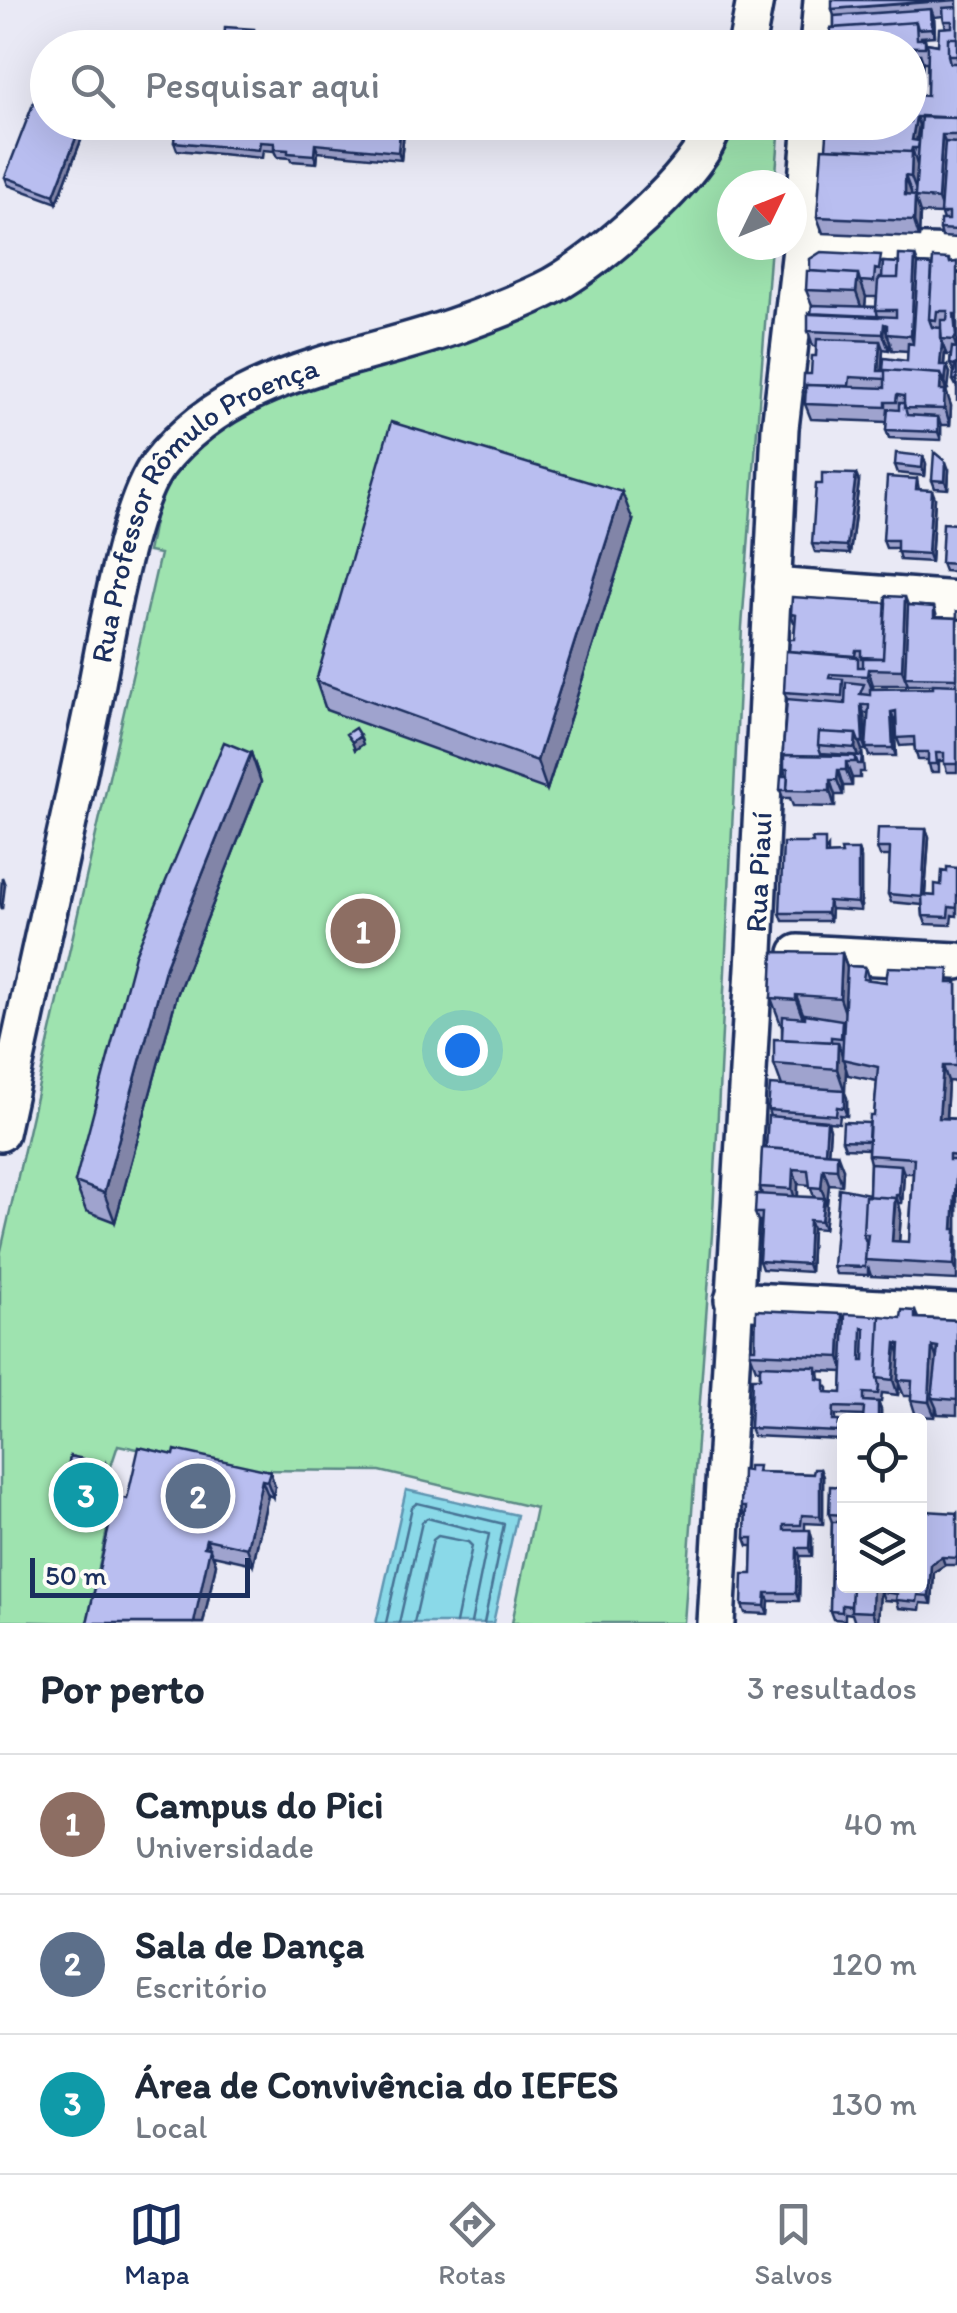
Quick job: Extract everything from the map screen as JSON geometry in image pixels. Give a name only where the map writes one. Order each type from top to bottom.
[{"type":"street","points":[[749,30],[755,0]]},
{"type":"street","points":[[820,30],[822,0]]},
{"type":"street","name":"Rua Professor Rômulo Proença","points":[[0,1134],[110,620],[148,480],[161,461],[226,405],[260,388],[346,356],[459,325],[552,285],[588,262],[649,210],[699,156],[707,140]]},
{"type":"street","name":"Rua Piauí","points":[[807,185],[811,140]]},
{"type":"street","points":[[807,249],[957,254]]},
{"type":"street","name":"Rua Piauí","points":[[716,1623],[755,951],[780,428],[801,260]]},
{"type":"street","points":[[772,586],[957,600]]},
{"type":"street","points":[[755,951],[957,961]]},
{"type":"street","points":[[733,1300],[957,1312]]},
{"type":"green space","points":[[724,140],[779,140],[776,170],[717,170],[717,260],[770,260],[742,627],[712,1234],[684,1623],[512,1623],[536,1508],[380,1471],[239,1470],[118,1445],[109,1472],[73,1465],[63,1517],[107,1530],[87,1623],[0,1621],[0,1255],[160,554],[148,552],[165,483],[194,446],[259,401],[600,273],[654,230],[710,164]]},
{"type":"water","points":[[406,1490],[517,1515],[493,1623],[376,1623]]},
{"type":"building","points":[[832,0],[948,0],[832,9]]},
{"type":"building","points":[[957,7],[957,38],[948,38],[948,55],[950,63],[957,63],[957,118],[927,117],[927,43],[938,45],[939,28],[952,27],[952,21],[944,21],[943,8]]},
{"type":"building","points":[[931,9],[932,28],[918,29],[916,22],[834,28],[834,16]]},
{"type":"building","points":[[916,22],[916,30],[831,30]]},
{"type":"building","points":[[948,38],[957,38],[957,55],[948,55]]},
{"type":"building","points":[[30,112],[30,140],[75,140],[54,195],[5,177]]},
{"type":"building","points":[[927,116],[957,118],[957,135],[942,135],[938,199],[915,197],[914,221],[817,217],[822,148],[912,152],[911,177],[905,176],[905,195],[915,196],[919,140],[927,140]]},
{"type":"building","points":[[399,140],[398,152],[315,144],[314,155],[274,149],[274,143],[260,142],[259,150],[174,142]]},
{"type":"building","points":[[827,140],[919,141],[918,148],[911,152],[826,148]]},
{"type":"building","points":[[945,142],[957,143],[957,230],[940,229],[940,220],[949,220],[949,213],[940,213]]},
{"type":"building","points":[[821,252],[881,255],[874,282],[860,281],[858,274],[810,271],[810,259]]},
{"type":"building","points":[[899,255],[915,256],[911,336],[887,334],[884,324],[883,334],[808,331],[808,313],[896,317],[896,310],[876,310],[878,281],[898,278]]},
{"type":"building","points":[[933,258],[957,262],[954,340],[941,339],[941,320],[947,320],[948,311],[937,311],[936,320],[929,319]]},
{"type":"building","points":[[883,262],[899,263],[898,278],[882,278]]},
{"type":"building","points":[[918,264],[932,265],[929,319],[932,327],[941,328],[940,365],[947,365],[945,382],[941,374],[885,370],[885,379],[850,377],[849,386],[806,385],[803,392],[804,374],[811,374],[817,339],[880,341],[878,371],[883,371],[884,358],[907,361],[908,343],[913,344]]},
{"type":"building","points":[[807,271],[858,274],[856,292],[806,290]]},
{"type":"building","points":[[812,305],[876,307],[878,317],[811,314]]},
{"type":"building","points":[[952,347],[957,348],[957,380],[953,380],[955,365],[950,364]]},
{"type":"building","points":[[885,370],[941,374],[944,409],[904,408],[904,396],[897,395],[896,402],[886,402],[886,407],[805,404],[806,385],[885,388]]},
{"type":"building","points":[[899,403],[904,403],[907,415],[938,417],[938,432],[886,430],[888,409],[899,410]]},
{"type":"building","points":[[391,422],[622,492],[537,761],[316,681]]},
{"type":"building","points":[[934,452],[946,462],[945,481],[932,480]]},
{"type":"building","points":[[896,453],[923,456],[922,468],[895,465]]},
{"type":"building","points":[[822,473],[856,474],[847,546],[812,544],[816,484],[822,484]]},
{"type":"building","points":[[887,477],[917,479],[916,489],[932,490],[928,554],[897,552],[897,540],[883,540]]},
{"type":"building","points":[[943,523],[957,524],[957,564],[941,563]]},
{"type":"building","points":[[886,596],[905,597],[902,670],[868,669],[867,676],[830,674],[829,678],[843,679],[842,696],[784,692],[786,651],[858,657],[858,667],[863,667],[863,657],[883,658]]},
{"type":"building","points":[[792,597],[886,603],[883,658],[861,658],[861,650],[856,650],[855,656],[789,651],[796,615],[791,614]]},
{"type":"building","points":[[908,605],[934,607],[934,617],[957,618],[957,678],[905,677]]},
{"type":"building","points":[[846,682],[864,684],[860,694],[870,695],[870,689],[957,685],[957,764],[944,764],[944,753],[936,753],[937,764],[928,764],[928,752],[915,752],[914,737],[897,738],[896,711],[891,712],[893,748],[866,748],[869,705],[861,705],[863,742],[859,742],[856,734],[819,732],[821,753],[862,756],[861,764],[855,756],[784,755],[782,762],[787,699],[845,704]]},
{"type":"building","points":[[355,728],[360,736],[352,742],[346,734]]},
{"type":"building","points":[[819,732],[856,734],[855,748],[818,745]]},
{"type":"building","points":[[224,742],[251,753],[166,966],[104,1193],[75,1182],[135,955]]},
{"type":"building","points":[[784,755],[855,756],[855,762],[846,762],[846,770],[838,770],[837,780],[830,780],[830,791],[787,790]]},
{"type":"building","points":[[781,776],[788,776],[787,790],[780,790]]},
{"type":"building","points":[[878,828],[926,829],[922,897],[888,894],[890,848],[877,848]]},
{"type":"building","points":[[812,839],[825,839],[825,855],[858,850],[858,903],[828,901],[827,913],[780,913],[783,843],[813,843]]},
{"type":"building","points":[[947,867],[957,868],[957,908],[949,907],[948,917],[923,916],[922,895],[935,896],[935,884],[941,885],[942,871],[947,872]]},
{"type":"building","points":[[773,952],[842,953],[840,998],[771,998]]},
{"type":"building","points":[[847,966],[865,967],[863,979],[886,982],[888,967],[949,969],[948,983],[957,983],[957,1066],[943,1066],[939,1118],[957,1119],[957,1156],[949,1155],[949,1160],[957,1160],[954,1265],[865,1260],[865,1196],[895,1198],[892,1241],[909,1242],[914,1158],[868,1155],[878,1067],[842,1059]]},
{"type":"building","points":[[805,1014],[842,1020],[841,1038],[831,1037],[831,1042],[782,1039],[783,1016],[805,1018]]},
{"type":"building","points":[[774,1039],[838,1042],[837,1069],[774,1064]]},
{"type":"building","points":[[770,1085],[844,1090],[844,1108],[837,1107],[836,1115],[768,1110]]},
{"type":"building","points":[[768,1116],[827,1121],[825,1152],[766,1148]]},
{"type":"building","points":[[843,1122],[869,1123],[868,1141],[842,1140]]},
{"type":"building","points":[[762,1148],[837,1153],[837,1169],[823,1168],[821,1188],[810,1187],[808,1170],[793,1169],[792,1189],[760,1187]]},
{"type":"building","points":[[870,1163],[901,1165],[899,1195],[896,1200],[865,1196],[865,1267],[833,1266],[839,1188],[869,1194]]},
{"type":"building","points":[[756,1194],[824,1198],[821,1221],[809,1220],[807,1264],[759,1261],[762,1213],[755,1213]]},
{"type":"building","points":[[756,1310],[842,1314],[840,1357],[750,1353],[750,1348],[755,1348]]},
{"type":"building","points":[[902,1310],[915,1311],[915,1318],[957,1320],[957,1400],[932,1398],[938,1347],[932,1346],[929,1402],[911,1400],[912,1381],[898,1380],[900,1344],[896,1343],[893,1380],[877,1378],[880,1316],[901,1318]]},
{"type":"building","points":[[845,1314],[880,1316],[878,1394],[864,1393],[864,1401],[878,1402],[878,1413],[864,1413],[864,1408],[834,1407],[837,1432],[750,1428],[752,1378],[760,1378],[760,1365],[817,1367],[817,1379],[825,1380],[825,1392],[842,1393]],"holes":[[[862,1328],[865,1329],[861,1361]]]},
{"type":"building","points":[[139,1447],[174,1455],[175,1450],[270,1471],[267,1481],[262,1480],[247,1548],[206,1539],[204,1547],[210,1548],[194,1623],[87,1623],[116,1496],[127,1499]]},
{"type":"building","points":[[70,1456],[106,1464],[96,1517],[60,1510]]},
{"type":"building","points":[[748,1466],[758,1466],[757,1472],[813,1474],[814,1469],[820,1469],[820,1516],[802,1515],[801,1525],[784,1525],[784,1530],[810,1530],[809,1548],[797,1548],[796,1593],[766,1593],[765,1606],[742,1605],[743,1574],[752,1574],[753,1538],[745,1538],[746,1507],[741,1507],[742,1470],[748,1471]]},
{"type":"building","points":[[830,1486],[837,1486],[837,1515],[829,1514]]},
{"type":"building","points":[[927,1511],[957,1513],[957,1558],[942,1557],[931,1564],[929,1596],[918,1595],[917,1602],[896,1600],[897,1594],[889,1593],[927,1593]]},
{"type":"building","points":[[832,1522],[837,1522],[837,1593],[852,1593],[851,1606],[842,1605],[842,1612],[830,1611]]},
{"type":"building","points":[[852,1593],[873,1593],[872,1612],[851,1611]]},
{"type":"place","name":"Campus do Pici","points":[[363,931]]},
{"type":"place","name":"Área de Convivência do IEFES","points":[[86,1495]]},
{"type":"place","name":"Sala de Dança","points":[[198,1496]]}]
